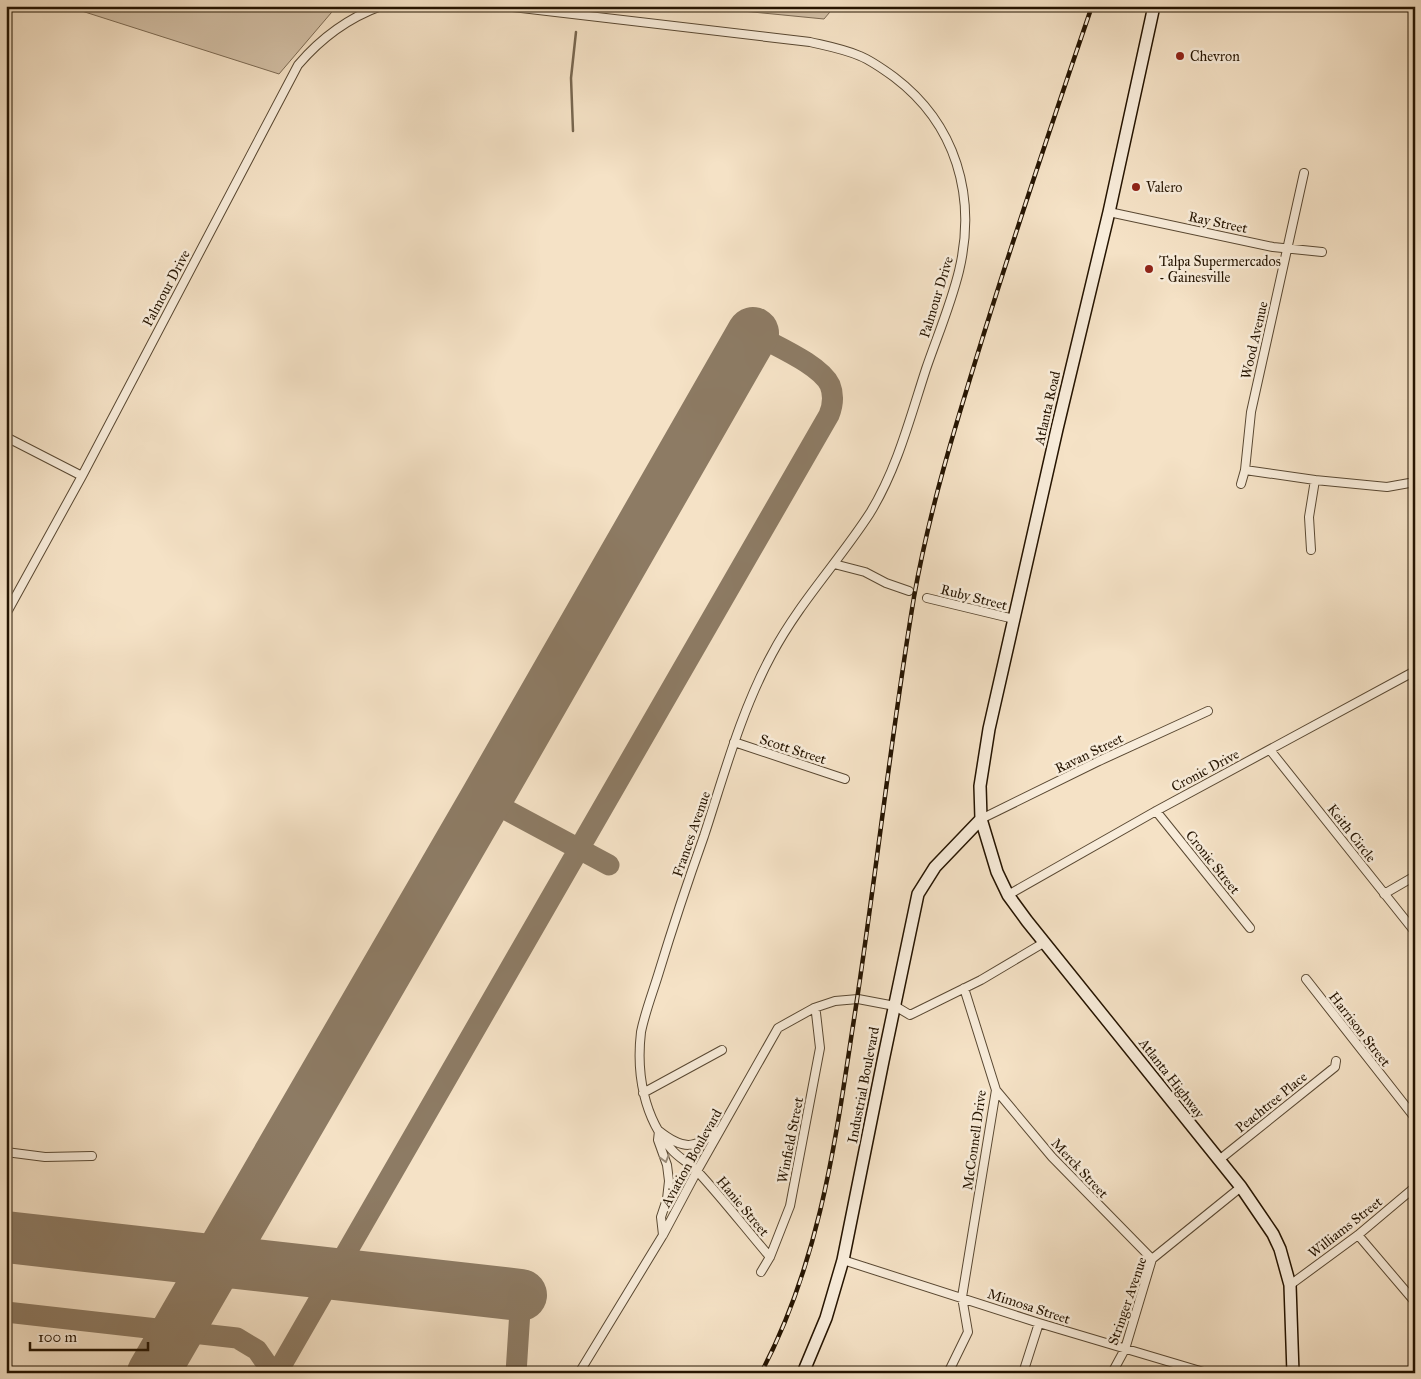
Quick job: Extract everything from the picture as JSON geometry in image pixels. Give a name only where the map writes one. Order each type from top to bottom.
[{"type":"main road","name":"Atlanta Road","points":[[981,819],[980,786],[988,739],[1109,212],[1154,6]]},
{"type":"main road","name":"Atlanta Highway","points":[[981,819],[997,872],[1008,895],[1241,1187],[1273,1234],[1280,1249],[1290,1285],[1293,1373]]},
{"type":"main road","name":"Industrial Boulevard","points":[[805,1372],[826,1318],[843,1260],[918,894],[935,868],[981,819]]},
{"type":"street","name":"Palmour Drive","points":[[6,614],[82,476],[298,65],[309,52],[338,27],[381,6]]},
{"type":"street","name":"Palmour Drive","points":[[504,6],[810,42],[836,48],[860,56],[880,66],[904,85],[928,109],[946,137],[963,189],[965,212],[964,241],[959,272],[902,446],[887,482],[870,512],[834,564]]},
{"type":"street","name":"Wood Avenue","points":[[1241,484],[1245,470],[1251,412],[1304,173]]},
{"type":"street","name":"Ray Street","points":[[1109,212],[1288,249],[1322,252]]},
{"type":"street","points":[[6,437],[82,476]]},
{"type":"street","points":[[1245,470],[1315,480],[1387,487],[1415,482]]},
{"type":"street","points":[[1311,550],[1309,517],[1315,480]]},
{"type":"street","points":[[834,564],[865,572],[886,583],[909,591]]},
{"type":"street","name":"Frances Avenue","points":[[697,1171],[673,1151],[658,1131],[646,1104],[640,1076],[639,1048],[643,1023],[674,922],[734,742],[754,692],[772,652],[801,606],[834,564]]},
{"type":"street","name":"Ruby Street","points":[[927,598],[1014,620]]},
{"type":"street","name":"Cronic Drive","points":[[1008,895],[1156,811],[1415,671]]},
{"type":"street","name":"Ravan Street","points":[[981,819],[1099,761],[1208,711]]},
{"type":"street","name":"Scott Street","points":[[734,742],[845,779]]},
{"type":"street","name":"Keith Circle","points":[[1270,750],[1415,932]]},
{"type":"street","name":"Cronic Street","points":[[1156,811],[1250,928]]},
{"type":"street","points":[[1384,894],[1415,876]]},
{"type":"street","points":[[895,1006],[910,1015],[964,988],[1045,942]]},
{"type":"street","name":"Harrison Street","points":[[1306,979],[1415,1118]]},
{"type":"street","name":"McConnell Drive","points":[[948,1373],[968,1332],[962,1297],[996,1090],[964,988]]},
{"type":"street","name":"Aviation Boulevard","points":[[579,1373],[663,1235],[778,1028],[814,1008],[834,1001],[858,999],[895,1006]]},
{"type":"street","name":"Winfield Street","points":[[761,1272],[770,1257],[790,1206],[820,1048],[814,1008]]},
{"type":"street","points":[[643,1093],[722,1050]]},
{"type":"street","name":"Peachtree Place","points":[[1219,1160],[1335,1068],[1336,1061]]},
{"type":"street","name":"Merck Street","points":[[996,1090],[1052,1157],[1152,1259]]},
{"type":"street","points":[[658,1131],[678,1144],[687,1146],[699,1144],[721,1128]]},
{"type":"street","name":"Frances Avenue","points":[[658,1131],[658,1140],[667,1165],[669,1181],[667,1200],[661,1217],[663,1235]]},
{"type":"street","points":[[6,1152],[45,1157],[92,1156]]},
{"type":"street","name":"Hanie Street","points":[[697,1171],[770,1257]]},
{"type":"street","name":"Stringer Avenue","points":[[1112,1373],[1125,1349],[1152,1259],[1241,1187]]},
{"type":"street","name":"Williams Street","points":[[1290,1285],[1358,1235],[1415,1187]]},
{"type":"street","points":[[1358,1235],[1415,1302]]},
{"type":"street","name":"Mimosa Street","points":[[843,1260],[1039,1323],[1207,1373]]},
{"type":"street","points":[[1023,1373],[1039,1323]]},
{"type":"shaded area","points":[[66,6],[337,6],[279,74]]},
{"type":"shaded area","points":[[691,6],[835,6],[824,19]]},
{"type":"waterway","points":[[573,131],[571,78],[576,32]]},
{"type":"taxiway","points":[[277,1373],[829,415],[832,404],[832,392],[825,377],[807,362],[753,333]]},
{"type":"taxiway","points":[[486,799],[609,865]]},
{"type":"taxiway","points":[[516,1373],[521,1295]]},
{"type":"taxiway","points":[[6,1312],[237,1338],[257,1350],[273,1373]]},
{"type":"runway","points":[[153,1373],[486,799],[753,333]]},
{"type":"runway","points":[[6,1237],[521,1295]]},
{"type":"railway","points":[[761,1373],[781,1332],[797,1291],[821,1207],[830,1164],[860,978],[905,651],[914,597],[936,495],[985,330],[1092,6]]},
{"type":"place","name":"Chevron","points":[[1180,56]]},
{"type":"place","name":"Valero","points":[[1136,187]]},
{"type":"place","name":"Talpa Supermercados - Gainesville","points":[[1149,269]]}]
